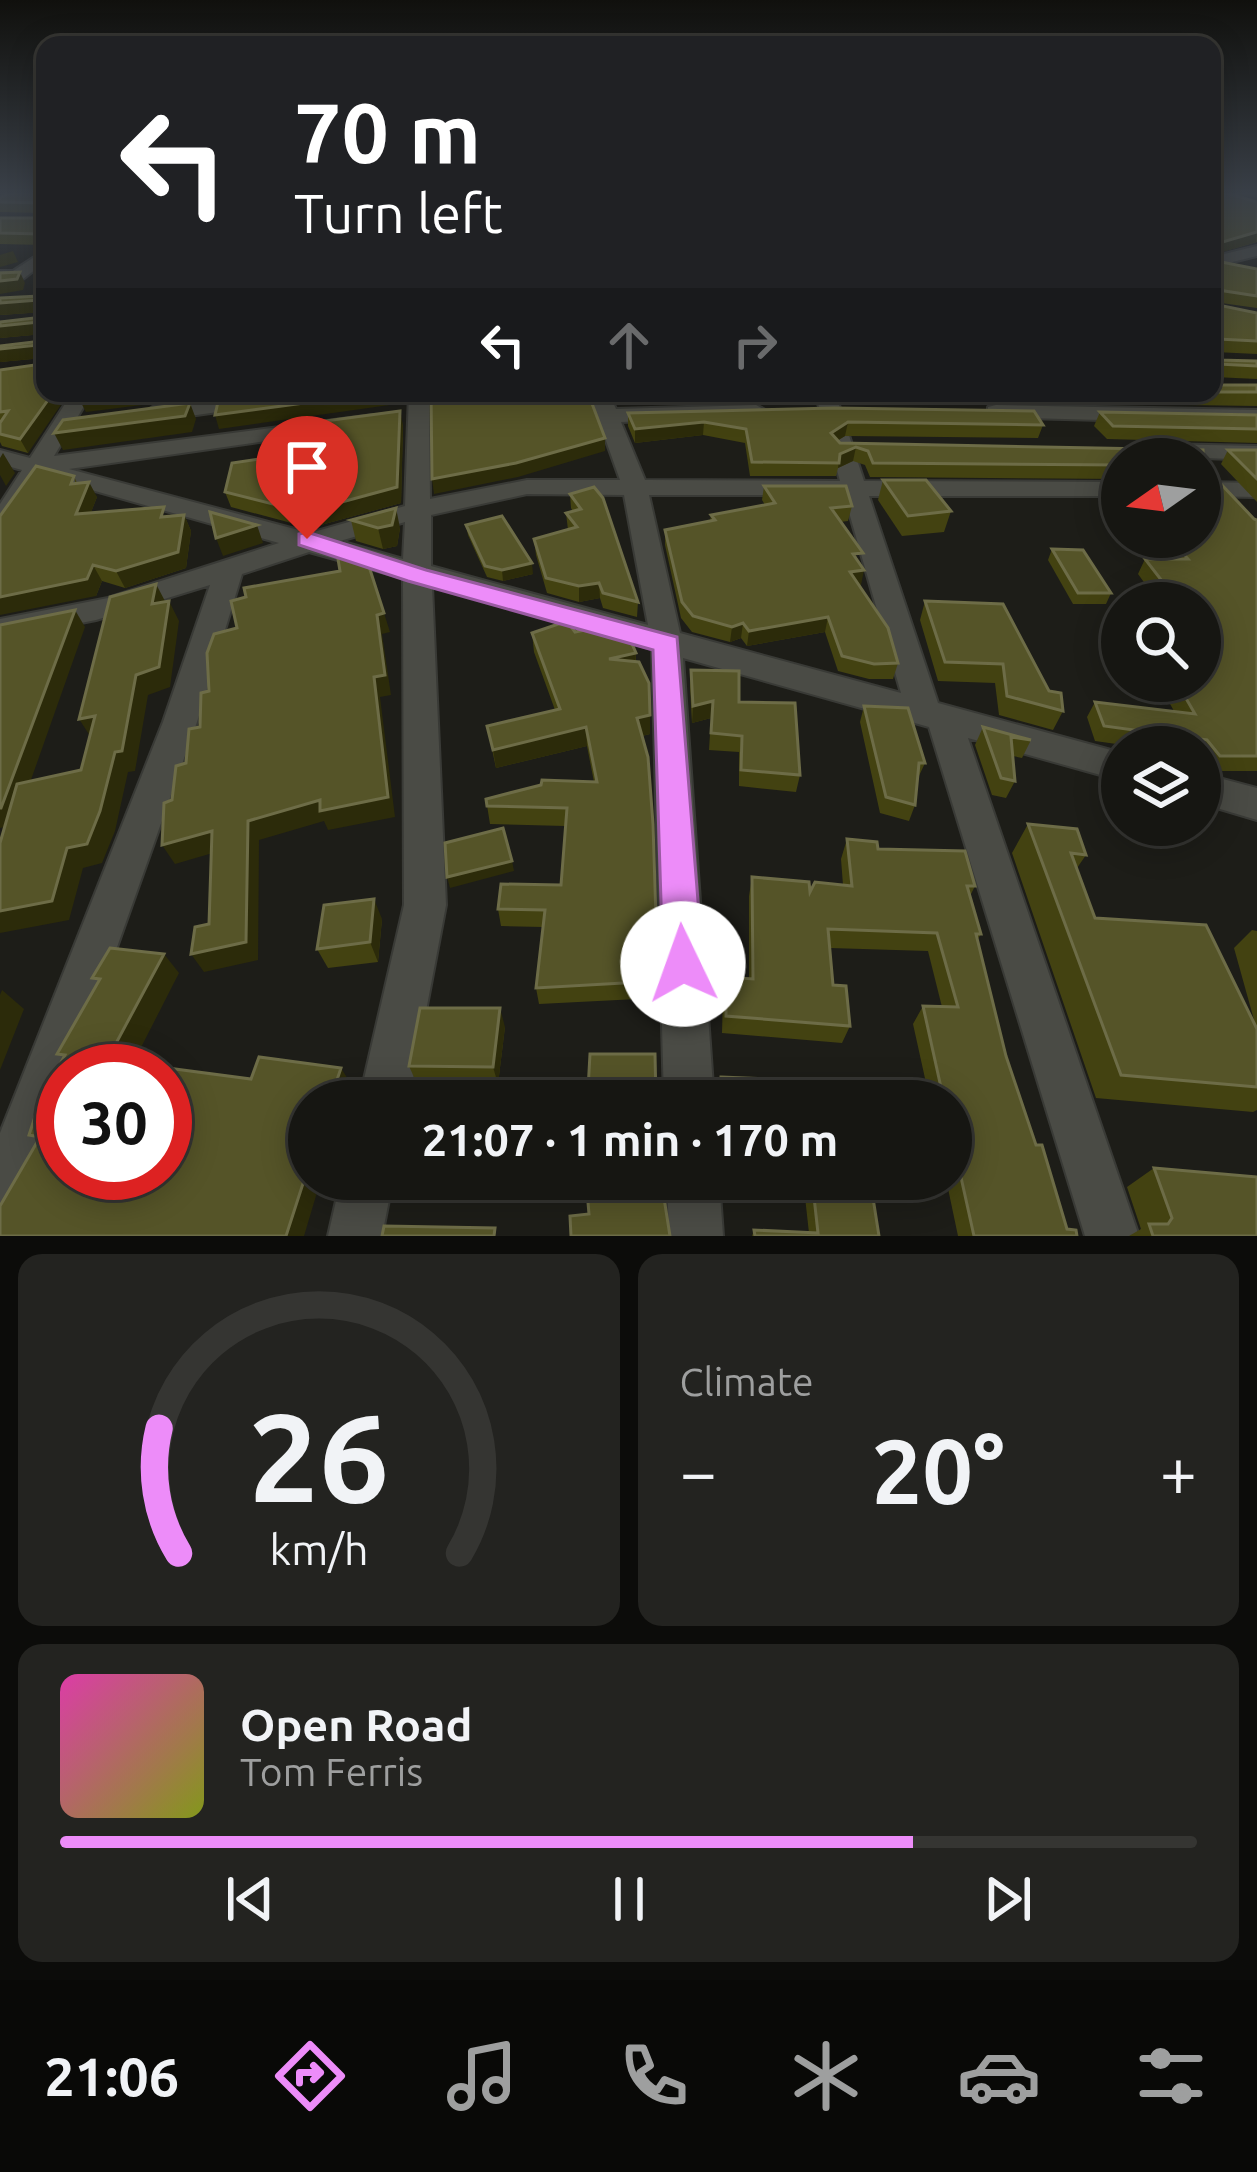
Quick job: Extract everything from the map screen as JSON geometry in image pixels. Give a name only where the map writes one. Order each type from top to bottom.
[{"type":"street","points":[[1221,260],[1257,251]]},
{"type":"street","points":[[22,253],[36,254]]},
{"type":"street","points":[[6,277],[36,260]]},
{"type":"street","points":[[6,277],[36,273]]},
{"type":"street","points":[[0,524],[36,466],[71,425],[79,402]]},
{"type":"street","points":[[128,418],[246,402]]},
{"type":"street","points":[[1144,402],[1177,438]]},
{"type":"street","points":[[0,471],[419,403],[417,576],[425,905],[388,1080]]},
{"type":"street","points":[[688,1080],[667,644],[635,486],[602,404],[822,407],[857,447],[856,490],[1112,1236]]},
{"type":"street","points":[[970,412],[1257,417]]},
{"type":"street","points":[[1221,456],[1257,453]]},
{"type":"street","points":[[0,457],[307,539],[417,576],[1101,761]]},
{"type":"street","points":[[0,629],[123,604],[307,539],[527,487],[1101,489]]},
{"type":"street","points":[[1221,489],[1257,490]]},
{"type":"street","points":[[1221,496],[1257,524]]},
{"type":"street","points":[[0,1200],[180,722],[230,567]]},
{"type":"street","points":[[1221,794],[1257,804]]},
{"type":"street","points":[[356,1236],[364,1200]]},
{"type":"street","points":[[694,1200],[696,1236]]},
{"type":"building","points":[[1221,262],[1257,269],[1257,296],[1221,290]]},
{"type":"building","points":[[20,272],[17,279],[0,281],[0,273]]},
{"type":"building","points":[[36,296],[36,300],[0,303],[0,298]]},
{"type":"building","points":[[1221,306],[1257,313],[1257,341],[1221,339]]},
{"type":"building","points":[[36,318],[36,322],[0,326],[0,322]]},
{"type":"building","points":[[36,342],[36,345],[0,346]]},
{"type":"building","points":[[1221,360],[1257,361],[1257,366],[1221,364]]},
{"type":"building","points":[[36,365],[36,402],[47,402],[20,439],[0,434],[0,423],[8,411],[0,412],[0,370]]},
{"type":"building","points":[[1221,385],[1257,385],[1257,392],[1221,392]]},
{"type":"building","points":[[218,402],[312,402],[215,415]]},
{"type":"building","points":[[431,402],[591,402],[605,438],[516,463],[432,479]]},
{"type":"building","points":[[190,403],[185,416],[54,433],[63,420]]},
{"type":"building","points":[[834,408],[1034,411],[1043,425],[848,422],[831,433],[840,443],[1101,448],[1101,465],[873,463],[868,451],[856,447],[840,454],[839,463],[752,462],[746,429],[704,422],[635,429],[628,413]]},
{"type":"building","points":[[400,411],[397,487],[305,512],[225,492],[232,463],[260,459],[258,466],[321,459],[325,421]]},
{"type":"building","points":[[1100,412],[1257,415],[1257,429],[1113,426]]},
{"type":"building","points":[[1228,450],[1257,450],[1257,479]]},
{"type":"building","points":[[36,466],[74,476],[71,484],[89,482],[76,514],[164,507],[161,517],[184,515],[178,552],[116,571],[93,565],[87,579],[0,597],[0,516]]},
{"type":"building","points":[[883,480],[926,480],[951,511],[908,516]]},
{"type":"building","points":[[1221,484],[1257,520],[1257,756],[1221,756],[1221,726],[1104,726],[1095,702],[1195,714],[1188,702],[1221,702],[1221,582],[1163,582],[1145,559],[1221,558]]},
{"type":"building","points":[[764,486],[846,486],[852,506],[831,508],[863,553],[853,554],[864,570],[850,572],[888,628],[898,663],[874,664],[842,656],[828,617],[749,631],[743,623],[732,627],[693,616],[682,602],[665,530],[715,520],[711,515],[775,503]]},
{"type":"building","points":[[594,487],[603,498],[638,602],[603,593],[599,583],[579,586],[546,578],[534,539],[577,527],[566,513],[581,509],[570,494]]},
{"type":"building","points":[[396,508],[392,525],[378,528],[351,520]]},
{"type":"building","points":[[210,512],[257,525],[216,538]]},
{"type":"building","points":[[502,516],[532,563],[502,570],[485,566],[466,525]]},
{"type":"building","points":[[336,547],[365,554],[384,613],[377,615],[385,675],[374,677],[388,797],[320,811],[320,800],[248,821],[246,942],[191,954],[195,927],[209,924],[212,831],[162,845],[164,803],[172,800],[176,766],[186,763],[189,729],[200,727],[201,693],[209,691],[207,653],[214,634],[237,628],[231,601],[246,597],[244,588],[340,571]]},
{"type":"building","points":[[1052,549],[1083,550],[1104,582],[1101,593],[1078,593]]},
{"type":"building","points":[[156,584],[152,604],[169,601],[159,667],[136,675],[122,751],[115,752],[87,844],[67,848],[52,901],[0,911],[0,843],[17,784],[81,770],[95,716],[79,719],[110,597]]},
{"type":"building","points":[[925,601],[1003,604],[1049,691],[1061,693],[1063,711],[1007,696],[1003,664],[945,662]]},
{"type":"building","points":[[75,610],[1,808],[0,808],[0,625]]},
{"type":"building","points":[[567,621],[575,632],[614,624],[625,628],[636,653],[609,659],[639,662],[649,683],[650,715],[637,718],[648,757],[658,981],[536,988],[545,910],[498,909],[501,884],[561,885],[567,808],[487,806],[486,799],[541,785],[542,780],[597,782],[586,727],[493,750],[487,726],[560,709],[532,633]]},
{"type":"building","points":[[691,670],[739,671],[739,702],[795,703],[800,775],[741,770],[742,736],[711,733],[713,701],[693,706]]},
{"type":"building","points":[[864,706],[908,708],[925,763],[919,763],[915,805],[886,797]]},
{"type":"building","points":[[983,727],[1031,740],[1011,737],[1015,781],[1001,778]]},
{"type":"building","points":[[1028,824],[1077,829],[1086,855],[1071,853],[1095,918],[1206,925],[1257,1029],[1257,1087],[1121,1075]]},
{"type":"building","points":[[503,828],[512,861],[447,877],[445,843]]},
{"type":"building","points":[[847,839],[877,842],[878,849],[965,851],[975,886],[967,886],[981,934],[976,934],[1006,1056],[1036,1145],[1042,1145],[1067,1229],[1076,1230],[1077,1236],[974,1236],[966,1200],[972,1200],[972,1080],[939,1080],[923,1006],[958,1007],[937,933],[828,929],[833,985],[846,986],[850,1026],[726,1016],[726,977],[753,979],[752,877],[809,882],[810,892],[815,882],[852,886]]},
{"type":"building","points":[[374,899],[370,942],[317,949],[324,905]]},
{"type":"building","points":[[110,948],[164,954],[116,1044],[63,1044],[100,979],[92,978]]},
{"type":"building","points":[[420,1008],[500,1008],[493,1067],[409,1066]]},
{"type":"building","points":[[590,1054],[655,1054],[656,1080],[589,1080]]},
{"type":"building","points":[[259,1057],[341,1068],[337,1080],[288,1080],[288,1200],[298,1200],[286,1236],[0,1236],[0,1206],[36,1144],[36,1200],[192,1200],[192,1071],[251,1079]]},
{"type":"building","points":[[721,1077],[771,1080],[721,1080]]},
{"type":"building","points":[[1154,1168],[1257,1177],[1257,1236],[1153,1236],[1149,1224],[1168,1224],[1172,1218]]},
{"type":"building","points":[[588,1200],[664,1200],[670,1236],[571,1236],[570,1216],[589,1214]]},
{"type":"building","points":[[814,1200],[873,1200],[879,1236],[755,1236],[754,1230],[818,1233]]},
{"type":"building","points":[[384,1226],[495,1228],[494,1236],[382,1236]]},
{"type":"route","points":[[307,539],[417,576],[667,644],[683,964]]}]
